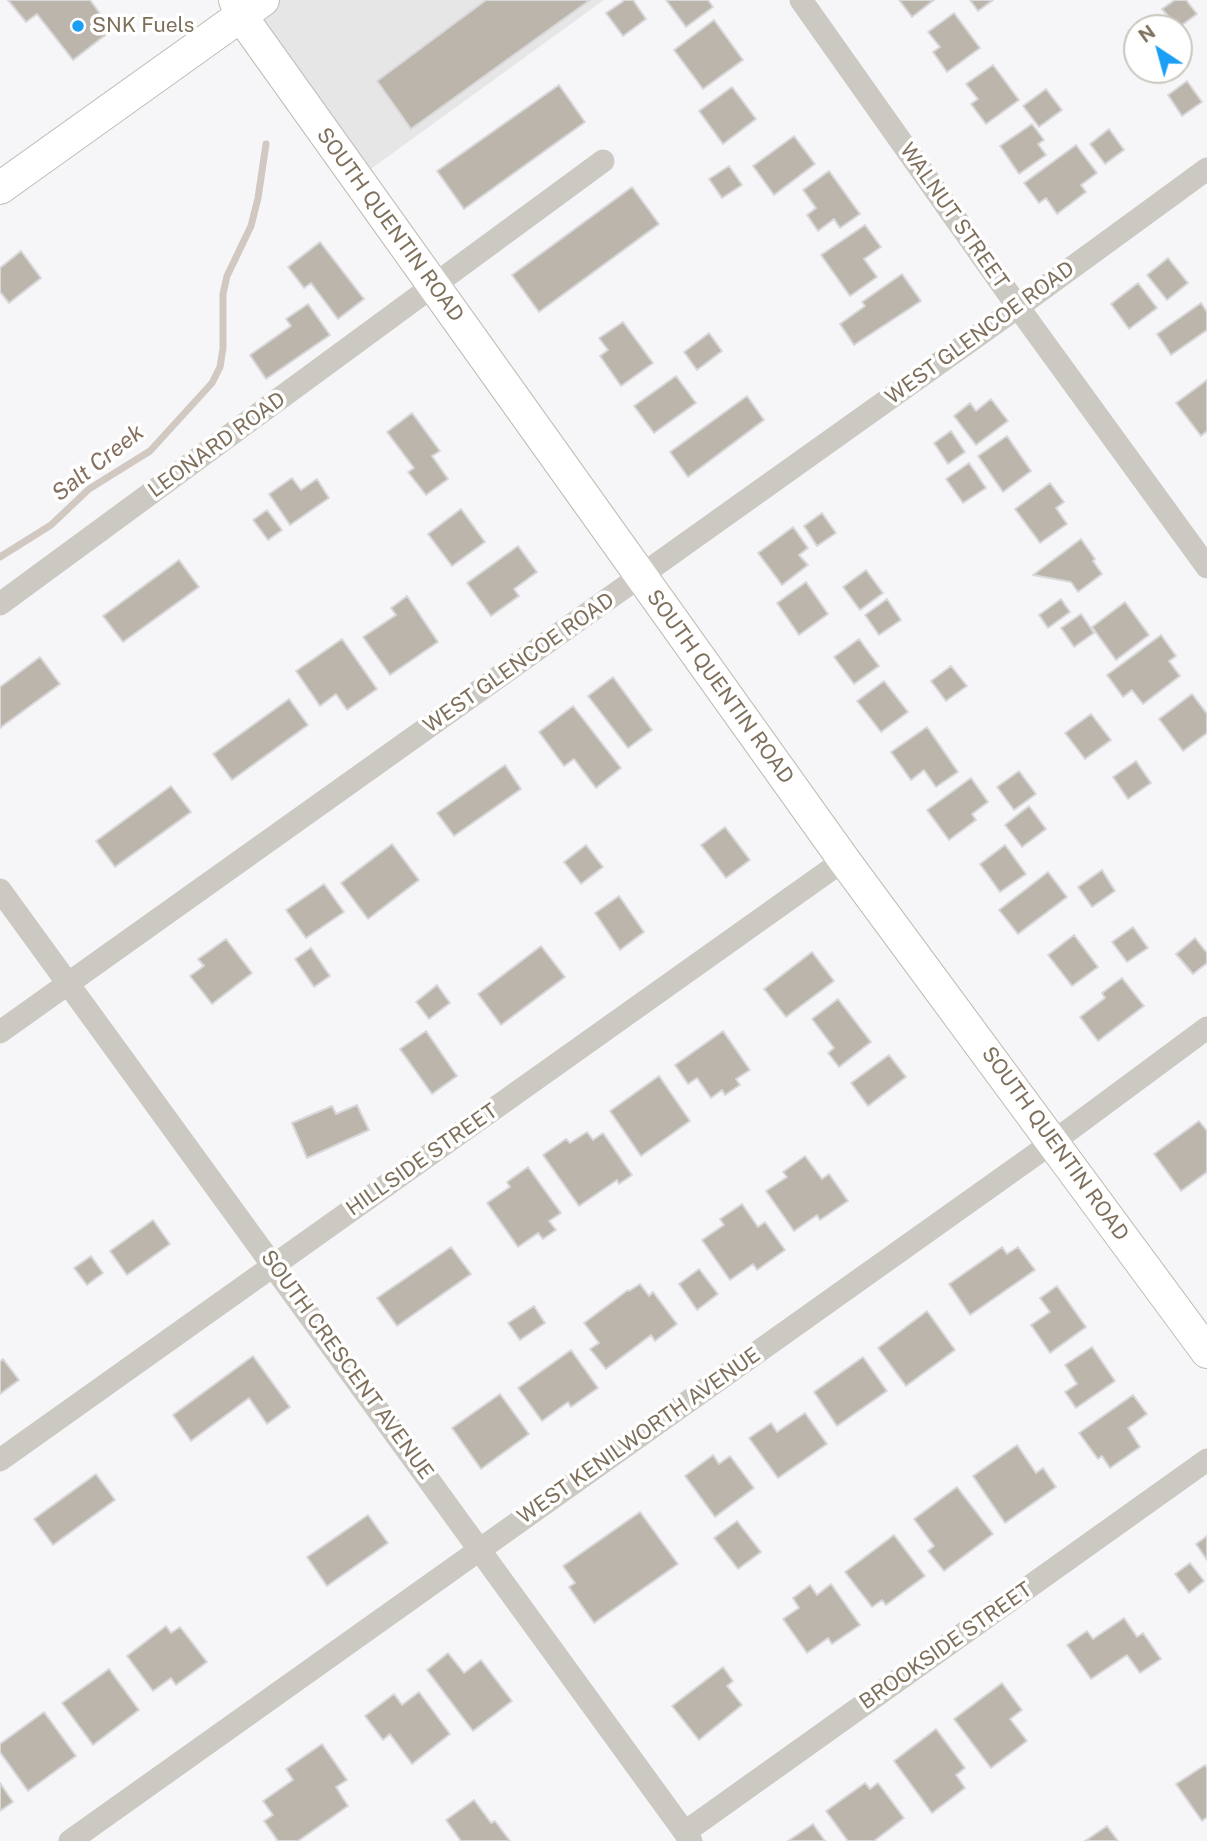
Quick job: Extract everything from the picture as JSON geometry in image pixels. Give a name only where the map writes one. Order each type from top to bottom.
[{"type":"main road","points":[[0,188],[240,4]]},
{"type":"main road","name":"SOUTH QUENTIN ROAD","points":[[240,4],[434,286],[844,860],[1207,1352]]},
{"type":"street","name":"WALNUT STREET","points":[[801,0],[1018,307],[1207,567]]},
{"type":"street","name":"LEONARD ROAD","points":[[0,604],[603,161]]},
{"type":"street","name":"WEST GLENCOE ROAD","points":[[0,1032],[1018,307],[1207,169]]},
{"type":"street","name":"HILLSIDE STREET","points":[[0,1460],[844,860]]},
{"type":"street","name":"SOUTH CRESCENT AVENUE","points":[[0,890],[688,1836]]},
{"type":"street","name":"WEST KENILWORTH AVENUE","points":[[70,1841],[1053,1142],[1207,1028]]},
{"type":"street","name":"BROOKSIDE STREET","points":[[688,1836],[1207,1460]]},
{"type":"shaded area","points":[[263,0],[604,0],[357,179],[241,16]]},
{"type":"building","name":"SNK Fuels","points":[[8,0],[90,0],[112,30],[73,60],[37,14],[26,22]]},
{"type":"building","points":[[486,0],[590,0],[411,129],[377,81]]},
{"type":"building","points":[[625,0],[633,0],[646,19],[623,36],[606,13]]},
{"type":"building","points":[[666,0],[708,0],[713,7],[686,27]]},
{"type":"building","points":[[899,0],[934,0],[912,17]]},
{"type":"building","points":[[970,0],[993,0],[978,11]]},
{"type":"building","points":[[1175,0],[1186,0],[1197,14],[1193,17],[1193,14],[1166,14],[1162,9]]},
{"type":"building","points":[[954,13],[980,48],[947,72],[933,52],[940,47],[928,32]]},
{"type":"building","points":[[714,20],[743,60],[703,89],[674,50]]},
{"type":"building","points":[[993,65],[1019,100],[986,124],[971,104],[978,99],[966,84]]},
{"type":"building","points":[[1183,84],[1189,84],[1202,102],[1182,116],[1168,95]]},
{"type":"building","points":[[559,85],[585,122],[464,209],[437,171]]},
{"type":"building","points":[[732,87],[756,119],[723,144],[699,111]]},
{"type":"building","points":[[1046,89],[1062,110],[1039,127],[1023,106]]},
{"type":"building","points":[[1032,124],[1044,140],[1038,144],[1046,155],[1019,174],[1000,146]]},
{"type":"building","points":[[1109,129],[1124,150],[1105,164],[1090,144]]},
{"type":"building","points":[[794,136],[815,164],[774,195],[753,166]]},
{"type":"building","points":[[1076,145],[1097,173],[1081,185],[1086,192],[1057,214],[1046,198],[1039,203],[1024,183]]},
{"type":"building","points":[[729,166],[742,185],[722,198],[709,179]]},
{"type":"building","points":[[829,171],[860,214],[840,228],[834,219],[818,231],[807,215],[816,208],[803,190]]},
{"type":"building","points":[[632,187],[659,224],[539,312],[512,275]]},
{"type":"building","points":[[865,225],[881,247],[864,259],[877,277],[850,296],[821,255]]},
{"type":"building","points":[[320,242],[364,299],[338,319],[311,283],[304,288],[288,267]]},
{"type":"building","points":[[21,251],[41,278],[9,303],[0,292],[0,268]]},
{"type":"building","points":[[1168,258],[1188,283],[1167,300],[1147,275]]},
{"type":"building","points":[[902,274],[921,301],[854,345],[840,324],[865,306],[862,302]]},
{"type":"building","points":[[1138,283],[1157,308],[1129,329],[1111,304]]},
{"type":"building","points":[[1201,303],[1207,312],[1207,330],[1171,355],[1157,334]]},
{"type":"building","points":[[308,304],[330,335],[266,379],[250,355],[291,326],[286,319]]},
{"type":"building","points":[[623,322],[653,363],[621,386],[600,356],[608,350],[599,338]]},
{"type":"building","points":[[709,333],[722,351],[697,370],[684,352]]},
{"type":"building","points":[[676,376],[696,403],[654,433],[634,406]]},
{"type":"building","points":[[1207,380],[1207,431],[1201,436],[1176,403]]},
{"type":"building","points":[[747,396],[764,420],[688,477],[670,452]]},
{"type":"building","points":[[991,399],[1008,421],[976,445],[954,416],[970,403],[976,411]]},
{"type":"building","points":[[412,413],[440,451],[432,456],[448,479],[426,495],[408,472],[414,468],[387,432]]},
{"type":"building","points":[[951,431],[965,452],[948,464],[934,443]]},
{"type":"building","points":[[1007,436],[1031,471],[1003,492],[978,456]]},
{"type":"building","points":[[969,463],[986,488],[963,503],[946,479]]},
{"type":"building","points":[[292,478],[301,490],[317,479],[329,498],[290,525],[269,494]]},
{"type":"building","points":[[1050,483],[1064,502],[1056,508],[1067,524],[1040,543],[1015,509]]},
{"type":"building","points":[[461,509],[485,542],[452,566],[428,534]]},
{"type":"building","points":[[267,510],[282,530],[268,540],[253,520]]},
{"type":"building","points":[[822,513],[836,533],[817,546],[804,526]]},
{"type":"building","points":[[793,527],[808,548],[799,555],[808,565],[782,585],[758,553]]},
{"type":"building","points":[[1081,539],[1102,574],[1078,592],[1071,582],[1033,575]]},
{"type":"building","points":[[518,546],[537,572],[514,589],[519,596],[491,616],[467,583]]},
{"type":"building","points":[[179,560],[199,587],[123,642],[103,616]]},
{"type":"building","points":[[866,570],[883,593],[860,610],[843,587]]},
{"type":"building","points":[[806,582],[828,614],[799,635],[777,603]]},
{"type":"building","points":[[407,596],[438,642],[390,675],[363,637],[396,615],[391,608]]},
{"type":"building","points":[[887,599],[901,620],[879,635],[865,615]]},
{"type":"building","points":[[1061,599],[1070,612],[1048,628],[1039,615]]},
{"type":"building","points":[[1125,602],[1149,635],[1116,660],[1092,627]]},
{"type":"building","points":[[1081,614],[1094,633],[1074,647],[1061,628]]},
{"type":"building","points":[[1161,635],[1176,656],[1169,661],[1180,676],[1143,704],[1132,690],[1123,697],[1107,675]]},
{"type":"building","points":[[342,639],[377,689],[347,710],[336,694],[320,706],[296,671]]},
{"type":"building","points":[[859,639],[879,666],[854,684],[834,657]]},
{"type":"building","points":[[40,657],[60,684],[0,728],[0,687]]},
{"type":"building","points":[[951,666],[967,686],[946,701],[931,681]]},
{"type":"building","points":[[613,677],[652,730],[628,748],[588,696]]},
{"type":"building","points":[[884,681],[908,712],[881,732],[857,701]]},
{"type":"building","points":[[1192,694],[1207,714],[1207,733],[1183,751],[1159,719]]},
{"type":"building","points":[[289,699],[308,725],[232,780],[213,754]]},
{"type":"building","points":[[573,706],[621,768],[596,788],[574,759],[564,766],[539,732]]},
{"type":"building","points":[[1091,714],[1111,740],[1085,759],[1065,733]]},
{"type":"building","points":[[927,727],[958,772],[936,787],[924,770],[911,780],[891,752]]},
{"type":"building","points":[[1136,761],[1151,783],[1128,799],[1113,777]]},
{"type":"building","points":[[505,765],[521,789],[454,836],[437,813]]},
{"type":"building","points":[[1019,771],[1036,794],[1014,810],[997,787]]},
{"type":"building","points":[[971,778],[988,802],[972,814],[976,820],[949,840],[927,810]]},
{"type":"building","points":[[171,786],[191,812],[115,867],[96,841]]},
{"type":"building","points":[[1029,806],[1046,829],[1022,847],[1005,825]]},
{"type":"building","points":[[725,827],[750,860],[726,878],[701,845]]},
{"type":"building","points":[[392,844],[419,880],[368,919],[341,883]]},
{"type":"building","points":[[586,845],[603,867],[581,884],[564,862]]},
{"type":"building","points":[[1005,845],[1026,874],[1000,892],[980,864]]},
{"type":"building","points":[[1102,870],[1115,891],[1092,907],[1078,887]]},
{"type":"building","points":[[1048,872],[1067,897],[1018,934],[999,910]]},
{"type":"building","points":[[324,884],[344,912],[306,938],[286,910]]},
{"type":"building","points":[[619,896],[644,932],[620,950],[595,913]]},
{"type":"building","points":[[1133,927],[1148,948],[1127,962],[1112,942]]},
{"type":"building","points":[[1074,935],[1098,967],[1072,986],[1048,955]]},
{"type":"building","points":[[1195,938],[1207,953],[1207,963],[1193,974],[1176,954]]},
{"type":"building","points":[[226,939],[252,973],[212,1004],[190,976],[204,966],[198,959]]},
{"type":"building","points":[[541,946],[565,977],[501,1025],[478,994]]},
{"type":"building","points":[[311,948],[330,976],[314,987],[295,959]]},
{"type":"building","points":[[812,952],[834,981],[786,1017],[764,989]]},
{"type":"building","points":[[1122,978],[1144,1006],[1098,1041],[1080,1017],[1105,998],[1102,993]]},
{"type":"building","points":[[437,985],[450,1003],[429,1019],[416,1002]]},
{"type":"building","points":[[838,999],[871,1042],[839,1067],[828,1053],[834,1048],[812,1019]]},
{"type":"building","points":[[426,1031],[457,1076],[432,1094],[400,1049]]},
{"type":"building","points":[[723,1031],[750,1070],[736,1079],[740,1085],[725,1095],[722,1090],[711,1098],[697,1078],[688,1084],[675,1065]]},
{"type":"building","points":[[889,1055],[906,1077],[868,1106],[851,1083]]},
{"type":"building","points":[[659,1076],[690,1121],[641,1156],[610,1111]]},
{"type":"building","points":[[357,1105],[369,1130],[307,1158],[292,1123],[332,1106],[336,1114]]},
{"type":"building","points":[[1199,1121],[1207,1131],[1207,1172],[1181,1191],[1154,1154]]},
{"type":"building","points":[[587,1132],[593,1140],[603,1133],[632,1175],[619,1184],[617,1180],[579,1206],[543,1155],[566,1139],[570,1143]]},
{"type":"building","points":[[805,1156],[822,1179],[829,1174],[848,1201],[820,1220],[817,1215],[794,1231],[766,1191],[787,1177],[783,1172]]},
{"type":"building","points":[[528,1167],[561,1213],[549,1221],[556,1230],[543,1239],[538,1233],[518,1247],[487,1203],[510,1187],[507,1182]]},
{"type":"building","points":[[742,1204],[758,1227],[765,1222],[785,1250],[757,1270],[753,1264],[730,1280],[702,1240],[724,1225],[720,1219]]},
{"type":"building","points":[[153,1220],[170,1244],[127,1275],[110,1251]]},
{"type":"building","points":[[451,1247],[471,1274],[397,1326],[377,1298]]},
{"type":"building","points":[[1002,1247],[1007,1254],[1018,1247],[1035,1270],[970,1315],[949,1284]]},
{"type":"building","points":[[91,1256],[103,1273],[87,1285],[74,1268]]},
{"type":"building","points":[[699,1269],[718,1294],[697,1310],[679,1284]]},
{"type":"building","points":[[640,1284],[649,1296],[653,1292],[677,1324],[655,1341],[651,1335],[606,1369],[590,1349],[599,1343],[584,1323]]},
{"type":"building","points":[[1057,1286],[1086,1327],[1050,1353],[1031,1325],[1050,1312],[1040,1298]]},
{"type":"building","points":[[534,1306],[545,1323],[520,1340],[508,1323]]},
{"type":"building","points":[[927,1311],[955,1350],[906,1386],[878,1348]]},
{"type":"building","points":[[1092,1347],[1115,1381],[1076,1408],[1065,1392],[1077,1384],[1065,1365]]},
{"type":"building","points":[[571,1350],[598,1388],[571,1407],[568,1402],[542,1421],[518,1388]]},
{"type":"building","points":[[253,1356],[290,1407],[267,1424],[249,1398],[191,1441],[173,1415]]},
{"type":"building","points":[[863,1357],[887,1391],[837,1426],[814,1392]]},
{"type":"building","points":[[3,1359],[19,1380],[0,1394],[0,1362]]},
{"type":"building","points":[[500,1394],[529,1434],[481,1469],[452,1428]]},
{"type":"building","points":[[1133,1395],[1147,1414],[1128,1428],[1140,1447],[1110,1468],[1102,1456],[1098,1459],[1079,1433]]},
{"type":"building","points":[[805,1413],[827,1444],[778,1478],[749,1438],[771,1423],[777,1432]]},
{"type":"building","points":[[1017,1445],[1036,1473],[1043,1468],[1056,1487],[1005,1523],[973,1476]]},
{"type":"building","points":[[713,1455],[719,1464],[730,1456],[754,1488],[715,1517],[685,1476]]},
{"type":"building","points":[[96,1474],[115,1500],[53,1545],[34,1519]]},
{"type":"building","points":[[957,1487],[993,1534],[944,1571],[928,1551],[934,1546],[914,1519]]},
{"type":"building","points":[[640,1512],[678,1564],[594,1623],[569,1587],[575,1583],[563,1566]]},
{"type":"building","points":[[368,1515],[388,1543],[327,1586],[307,1557]]},
{"type":"building","points":[[737,1521],[761,1552],[738,1569],[714,1538]]},
{"type":"building","points":[[894,1535],[925,1576],[886,1605],[882,1600],[872,1607],[845,1572]]},
{"type":"building","points":[[1207,1536],[1207,1560],[1196,1544]]},
{"type":"building","points":[[1190,1563],[1204,1581],[1189,1593],[1175,1574]]},
{"type":"building","points":[[831,1584],[860,1625],[832,1644],[828,1638],[807,1653],[783,1619],[799,1608],[793,1598],[810,1585],[817,1595]]},
{"type":"building","points":[[1124,1618],[1137,1637],[1143,1633],[1161,1659],[1140,1673],[1127,1655],[1091,1679],[1067,1645],[1087,1631],[1093,1639]]},
{"type":"building","points":[[166,1626],[171,1633],[180,1627],[207,1662],[176,1685],[171,1678],[153,1691],[127,1656]]},
{"type":"building","points":[[448,1653],[464,1673],[481,1660],[512,1701],[473,1731],[427,1670]]},
{"type":"building","points":[[723,1667],[733,1681],[727,1686],[742,1705],[699,1740],[672,1706]]},
{"type":"building","points":[[109,1669],[139,1710],[93,1745],[62,1703]]},
{"type":"building","points":[[1002,1683],[1022,1710],[1010,1719],[1027,1741],[991,1768],[954,1719]]},
{"type":"building","points":[[419,1692],[450,1734],[412,1764],[390,1734],[383,1740],[365,1716],[394,1694],[402,1705]]},
{"type":"building","points":[[44,1712],[76,1756],[28,1791],[0,1752],[0,1744]]},
{"type":"building","points":[[936,1729],[965,1768],[956,1775],[965,1788],[932,1813],[894,1761]]},
{"type":"building","points":[[322,1744],[347,1780],[336,1787],[348,1806],[298,1841],[278,1841],[264,1821],[273,1815],[263,1801],[293,1780],[286,1769]]},
{"type":"building","points":[[1205,1765],[1207,1817],[1202,1821],[1176,1784]]},
{"type":"building","points":[[0,1783],[13,1802],[0,1811]]},
{"type":"building","points":[[865,1783],[870,1789],[878,1783],[904,1818],[874,1841],[848,1841],[826,1811]]},
{"type":"building","points":[[474,1800],[491,1823],[495,1821],[510,1841],[461,1841],[446,1820]]},
{"type":"building","points":[[813,1824],[825,1841],[788,1841]]},
{"type":"building","points":[[1107,1826],[1118,1841],[1085,1841]]},
{"type":"waterway","name":"Salt Creek","points":[[0,557],[51,525],[89,489],[150,451],[212,383],[220,367],[223,348],[223,294],[227,276],[251,226],[266,144]]},
{"type":"place","name":"SNK Fuels","points":[[78,26]]}]
